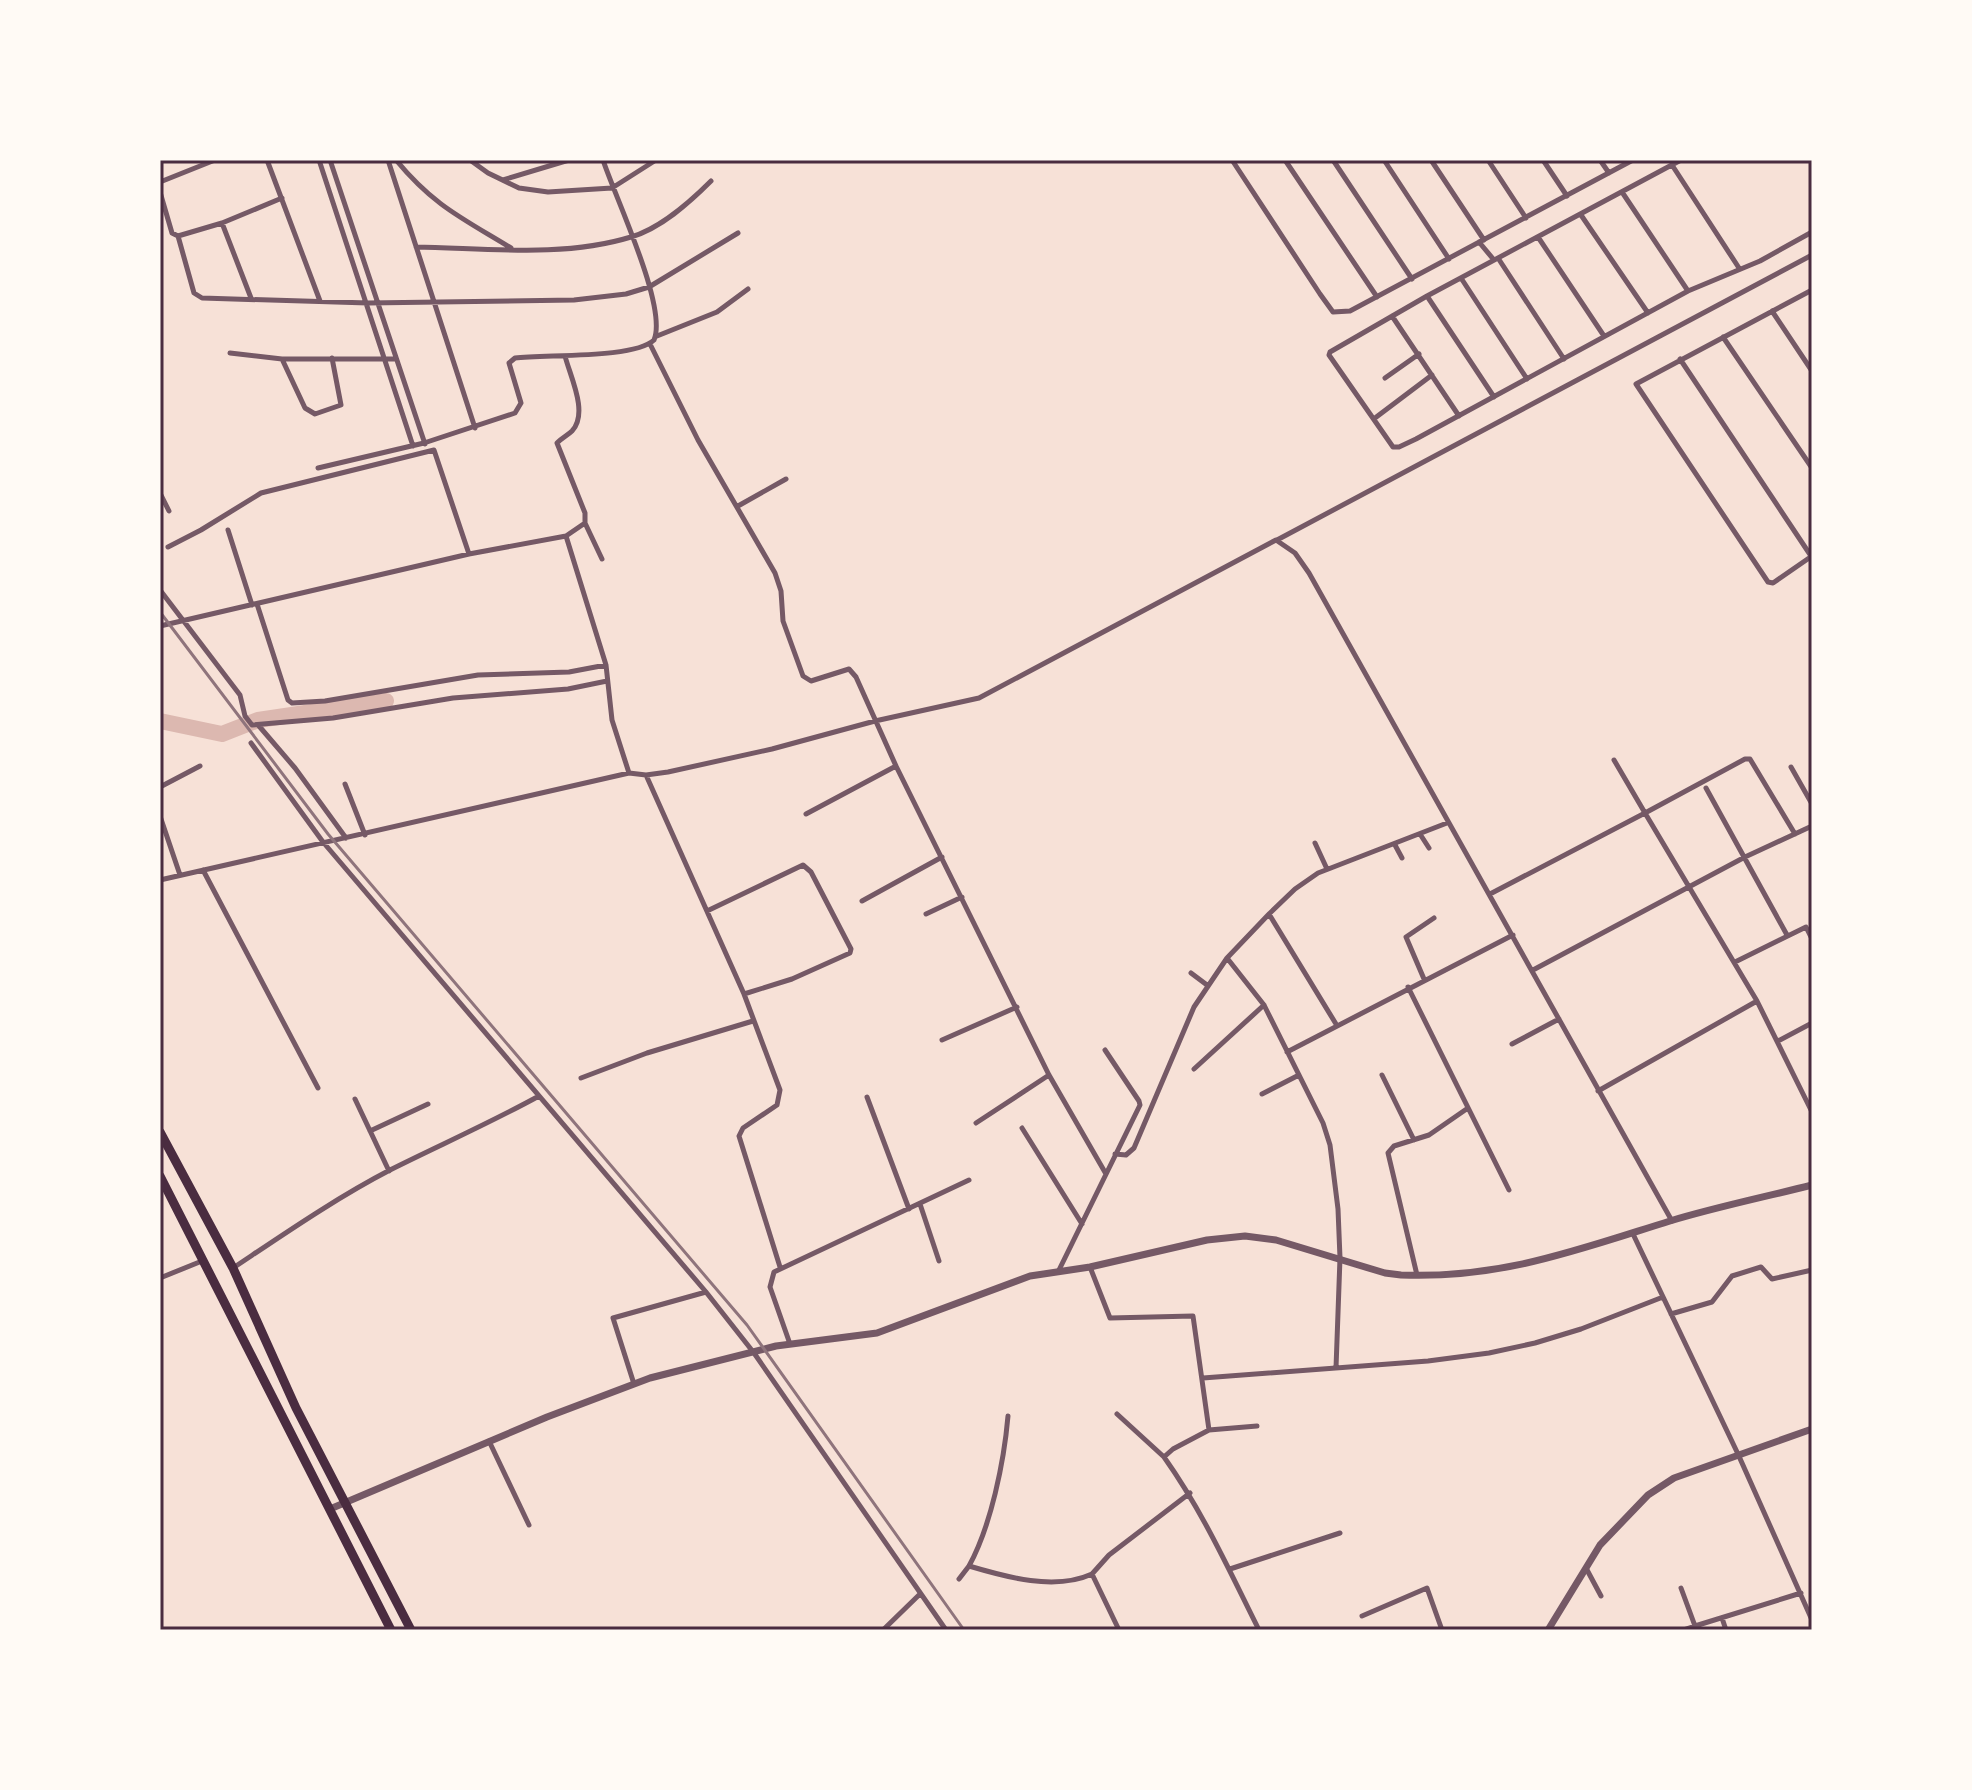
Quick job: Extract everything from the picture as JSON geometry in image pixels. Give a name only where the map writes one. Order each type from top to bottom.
[{"type":"highway","points":[[160,1132],[233,1268],[296,1408],[411,1630]]},
{"type":"highway","points":[[160,1176],[391,1630]]},
{"type":"street","points":[[160,182],[215,160]]},
{"type":"street","points":[[267,160],[320,301]]},
{"type":"street","points":[[319,160],[413,446]]},
{"type":"street","points":[[330,160],[424,443],[431,451],[469,554]]},
{"type":"street","points":[[388,160],[475,428]]},
{"type":"street","points":[[396,160],[431,198],[512,248]]},
{"type":"street","points":[[470,160],[502,180],[533,191],[612,188],[656,160]]},
{"type":"street","points":[[502,180],[569,160]]},
{"type":"street","points":[[603,160],[649,287],[657,324],[656,336]]},
{"type":"street","points":[[1232,160],[1333,312],[1350,311],[1633,160]]},
{"type":"street","points":[[1285,160],[1377,297]]},
{"type":"street","points":[[1333,160],[1412,279]]},
{"type":"street","points":[[1384,160],[1449,259]]},
{"type":"street","points":[[1431,160],[1481,242],[1564,359]]},
{"type":"street","points":[[1488,160],[1526,218]]},
{"type":"street","points":[[1543,160],[1567,196]]},
{"type":"street","points":[[1600,160],[1609,173]]},
{"type":"street","points":[[1681,160],[1333,349],[1329,355],[1396,448],[1688,291],[1760,261],[1812,232]]},
{"type":"street","points":[[1672,165],[1739,268]]},
{"type":"street","points":[[416,247],[566,248],[633,236],[676,212],[711,181]]},
{"type":"street","points":[[160,192],[172,233],[178,236],[222,223],[282,198]]},
{"type":"street","points":[[1622,192],[1688,291]]},
{"type":"street","points":[[1580,214],[1648,313]]},
{"type":"street","points":[[222,223],[251,298]]},
{"type":"street","points":[[178,236],[196,296],[378,303],[574,300],[626,294],[649,287],[738,233]]},
{"type":"street","points":[[1538,237],[1604,336]]},
{"type":"street","points":[[160,880],[629,773],[646,775],[772,749],[987,695],[1279,542],[1812,255]]},
{"type":"street","points":[[1461,278],[1527,379]]},
{"type":"street","points":[[318,468],[424,443],[475,428],[518,410],[521,403],[509,368],[510,360],[625,350],[650,344],[656,336],[717,312],[748,289]]},
{"type":"street","points":[[1680,359],[1812,556],[1773,583],[1768,582],[1636,388],[1638,381],[1680,359],[1723,337],[1812,290]]},
{"type":"street","points":[[1427,296],[1494,397]]},
{"type":"street","points":[[1772,311],[1812,371]]},
{"type":"street","points":[[1392,316],[1459,416]]},
{"type":"street","points":[[1723,337],[1812,468]]},
{"type":"street","points":[[650,344],[698,440],[773,569],[786,632],[803,676],[811,681],[844,669],[853,671],[895,766],[1049,1075],[1106,1174]]},
{"type":"street","points":[[230,353],[282,359],[396,359]]},
{"type":"street","points":[[1385,378],[1419,354]]},
{"type":"street","points":[[565,356],[579,407],[579,419],[574,429],[557,443],[583,508],[585,523],[602,559]]},
{"type":"street","points":[[282,359],[305,408],[315,414],[341,405],[332,358]]},
{"type":"street","points":[[1375,418],[1432,375]]},
{"type":"street","points":[[431,451],[432,440]]},
{"type":"street","points":[[168,547],[268,491],[431,451]]},
{"type":"street","points":[[738,506],[786,479]]},
{"type":"street","points":[[160,493],[169,511]]},
{"type":"street","points":[[160,626],[469,554],[566,536],[585,523]]},
{"type":"street","points":[[228,530],[288,700],[292,703],[325,701],[478,675],[569,672],[606,666]]},
{"type":"street","points":[[566,536],[606,666],[612,720],[629,773]]},
{"type":"street","points":[[1279,542],[1290,549],[1309,573],[1672,1221]]},
{"type":"street","points":[[160,590],[240,695],[253,724],[295,768],[346,838]]},
{"type":"street","points":[[253,724],[339,717],[453,698],[568,689],[607,680]]},
{"type":"street","points":[[251,743],[323,842],[706,1292],[754,1353],[942,1629]]},
{"type":"street","points":[[1490,894],[1745,759],[1750,759],[1795,834]]},
{"type":"street","points":[[1614,760],[1757,1001],[1812,1112]]},
{"type":"street","points":[[160,787],[200,766]]},
{"type":"street","points":[[806,814],[895,766]]},
{"type":"street","points":[[1791,767],[1812,804]]},
{"type":"street","points":[[646,775],[744,995],[776,1078],[780,1099],[770,1112],[743,1128],[739,1136],[780,1267]]},
{"type":"street","points":[[345,784],[365,835]]},
{"type":"street","points":[[1706,788],[1787,935]]},
{"type":"street","points":[[160,816],[180,875]]},
{"type":"street","points":[[1115,1154],[1125,1156],[1134,1148],[1206,985],[1269,914],[1326,866],[1395,845],[1446,822]]},
{"type":"street","points":[[1533,970],[1745,857],[1812,826]]},
{"type":"street","points":[[1420,834],[1429,848]]},
{"type":"street","points":[[1315,843],[1326,866]]},
{"type":"street","points":[[1395,845],[1402,858]]},
{"type":"street","points":[[862,901],[942,857]]},
{"type":"street","points":[[707,911],[803,865],[811,872],[851,949],[850,953],[792,979],[744,995]]},
{"type":"street","points":[[203,870],[318,1088]]},
{"type":"street","points":[[926,914],[962,897]]},
{"type":"street","points":[[1269,914],[1336,1024]]},
{"type":"street","points":[[1424,979],[1406,937],[1434,918]]},
{"type":"street","points":[[1735,962],[1809,926],[1812,939]]},
{"type":"street","points":[[1287,1052],[1513,935]]},
{"type":"street","points":[[1227,958],[1264,1005],[1323,1123],[1330,1145],[1340,1258],[1336,1368]]},
{"type":"street","points":[[1191,973],[1206,985]]},
{"type":"street","points":[[1408,987],[1509,1190]]},
{"type":"street","points":[[1597,1091],[1757,1001]]},
{"type":"street","points":[[1194,1069],[1264,1005]]},
{"type":"street","points":[[942,1040],[1017,1007]]},
{"type":"street","points":[[1512,1044],[1559,1019]]},
{"type":"street","points":[[581,1078],[647,1053],[753,1021]]},
{"type":"street","points":[[1778,1041],[1812,1023]]},
{"type":"street","points":[[1063,1270],[1140,1103],[1105,1050]]},
{"type":"street","points":[[976,1123],[1049,1075]]},
{"type":"street","points":[[1262,1094],[1299,1075]]},
{"type":"street","points":[[1382,1075],[1414,1140]]},
{"type":"street","points":[[233,1268],[389,1171],[539,1096]]},
{"type":"street","points":[[867,1097],[909,1209]]},
{"type":"street","points":[[355,1099],[389,1171]]},
{"type":"street","points":[[370,1131],[428,1104]]},
{"type":"street","points":[[1417,1275],[1388,1153],[1394,1146],[1429,1135],[1468,1108]]},
{"type":"street","points":[[1022,1128],[1082,1224]]},
{"type":"street","points":[[790,1344],[770,1287],[771,1277],[780,1267],[814,1254],[969,1180]]},
{"type":"street","points":[[330,1509],[489,1441],[634,1384],[697,1365],[790,1344],[877,1333],[1017,1279],[1207,1240],[1245,1236],[1276,1240],[1385,1273],[1417,1275],[1526,1265],[1672,1221],[1812,1185]]},
{"type":"street","points":[[920,1204],[939,1261]]},
{"type":"street","points":[[1633,1234],[1738,1454],[1812,1620]]},
{"type":"street","points":[[160,1278],[202,1261]]},
{"type":"street","points":[[1085,1267],[1110,1318],[1193,1316],[1209,1430]]},
{"type":"street","points":[[1671,1314],[1712,1302],[1725,1281],[1734,1275],[1761,1267],[1772,1279],[1812,1270]]},
{"type":"street","points":[[634,1384],[613,1318],[706,1292]]},
{"type":"street","points":[[1203,1378],[1445,1360],[1519,1347],[1593,1325],[1663,1297]]},
{"type":"street","points":[[1117,1414],[1165,1456],[1190,1493],[1259,1630]]},
{"type":"street","points":[[959,1579],[970,1567],[979,1548],[1006,1438],[1008,1416]]},
{"type":"street","points":[[1165,1456],[1209,1430],[1257,1426]]},
{"type":"street","points":[[1548,1630],[1612,1530],[1648,1495],[1674,1478],[1812,1429]]},
{"type":"street","points":[[489,1441],[529,1525]]},
{"type":"street","points":[[970,1567],[1043,1582],[1073,1580],[1092,1574],[1109,1555],[1190,1493]]},
{"type":"street","points":[[1230,1569],[1340,1533]]},
{"type":"street","points":[[1586,1567],[1601,1596]]},
{"type":"street","points":[[1092,1574],[1119,1630]]},
{"type":"street","points":[[1362,1616],[1427,1588],[1442,1630]]},
{"type":"street","points":[[1681,1588],[1695,1628]]},
{"type":"street","points":[[1683,1630],[1801,1593]]},
{"type":"street","points":[[883,1630],[921,1595]]},
{"type":"street","points":[[1722,1618],[1726,1630]]},
{"type":"waterway","points":[[160,721],[222,734],[258,720],[386,701]]},
{"type":"railway","points":[[160,612],[328,834],[747,1325],[964,1630]]}]
